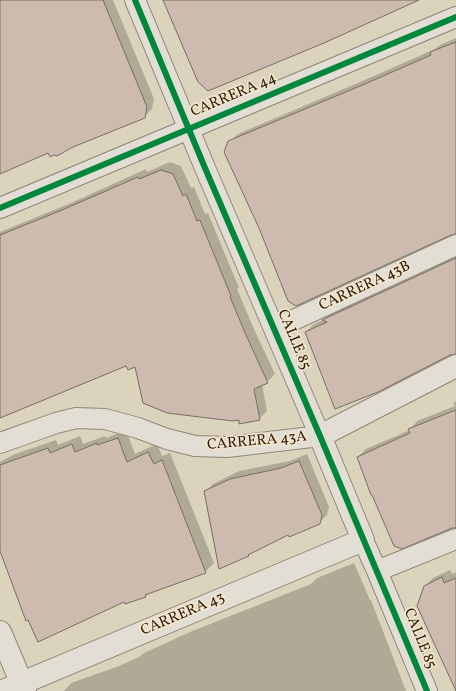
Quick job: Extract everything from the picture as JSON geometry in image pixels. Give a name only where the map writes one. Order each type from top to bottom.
[{"type":"street","name":"CALLE 85","points":[[135,0],[188,129],[320,436],[362,540],[377,571],[426,691]]},
{"type":"street","name":"CARRERA 44","points":[[0,208],[456,17]]},
{"type":"street","name":"CARRERA 43B","points":[[274,330],[456,245]]},
{"type":"street","name":"CARRERA 43A","points":[[0,443],[56,423],[76,418],[105,419],[138,428],[166,439],[195,446],[227,447],[320,436],[456,366]]},
{"type":"street","points":[[377,571],[456,539]]},
{"type":"street","name":"CARRERA 43","points":[[16,688],[362,540]]},
{"type":"street","points":[[0,632],[16,688]]},
{"type":"building","points":[[0,0],[103,0],[147,107],[145,118],[73,147],[57,156],[54,155],[50,157],[48,153],[0,174]]},
{"type":"building","points":[[163,0],[419,0],[324,43],[208,91],[198,82]]},
{"type":"building","points":[[456,42],[456,234],[296,306],[288,301],[259,228],[224,152],[228,141],[365,84],[431,55],[430,52]]},
{"type":"building","points":[[161,170],[173,174],[183,196],[186,194],[197,221],[200,220],[231,296],[230,297],[268,383],[254,389],[260,420],[239,424],[239,420],[233,421],[167,413],[143,403],[135,367],[128,370],[126,366],[0,418],[0,235],[138,177],[139,179]]},
{"type":"building","points":[[456,258],[456,354],[450,355],[378,392],[335,409],[305,332],[327,322],[322,320]]},
{"type":"building","points":[[456,410],[456,528],[452,528],[402,549],[394,546],[371,495],[357,457],[410,433],[408,429]]},
{"type":"building","points":[[118,438],[127,462],[148,452],[154,464],[162,460],[206,573],[145,595],[146,597],[125,604],[124,602],[38,642],[28,620],[26,621],[0,551],[0,465],[48,448],[50,453],[72,444],[75,452],[97,443],[97,445]]},
{"type":"building","points":[[299,461],[322,515],[320,524],[289,537],[288,535],[248,555],[249,556],[219,569],[204,491],[230,479],[281,468]]},
{"type":"building","points":[[442,577],[444,583],[456,578],[456,691],[417,606],[424,586]]},
{"type":"cycle path","points":[[135,0],[427,691]]},
{"type":"cycle path","points":[[0,208],[456,17]]}]
